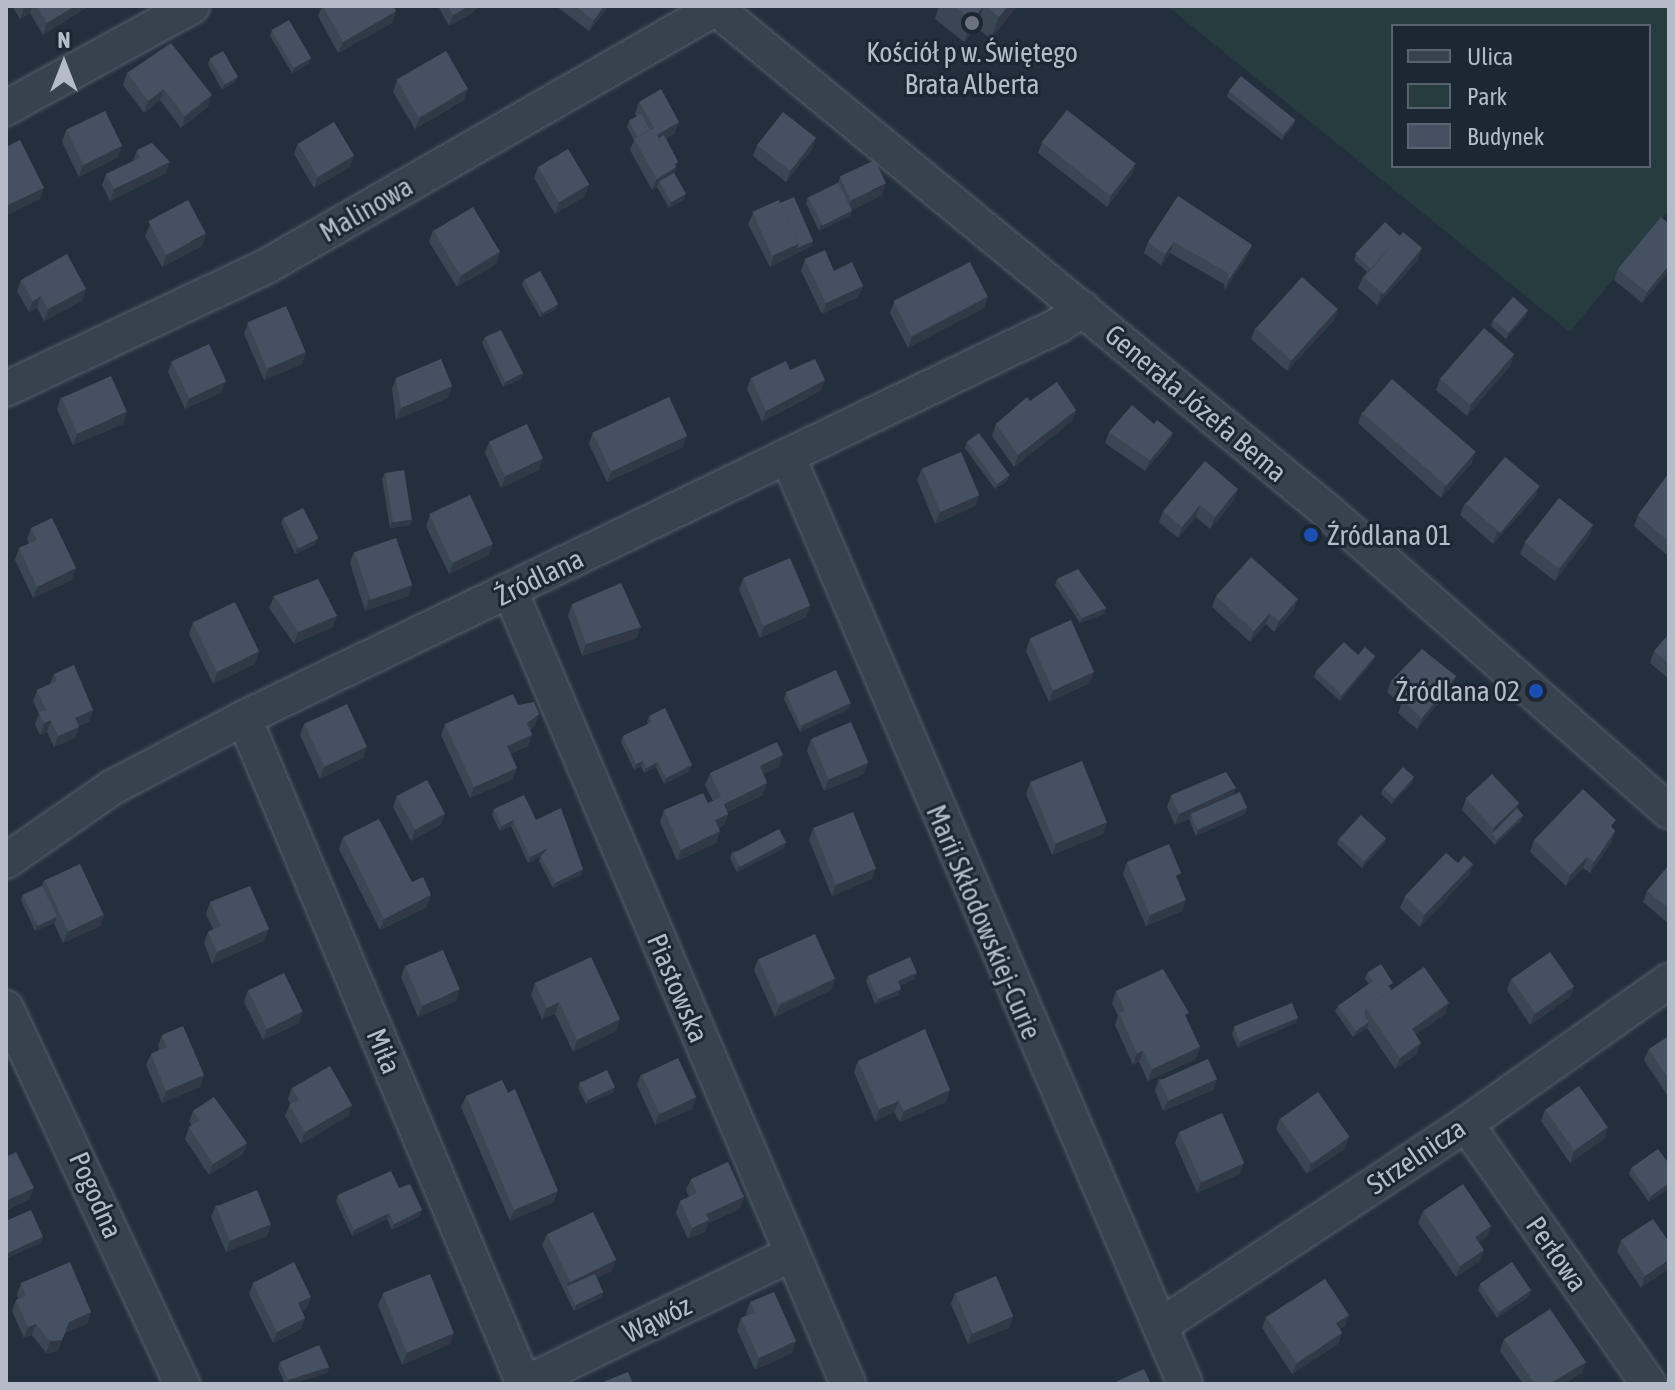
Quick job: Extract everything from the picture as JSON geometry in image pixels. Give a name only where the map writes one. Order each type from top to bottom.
[{"type":"street","points":[[6,108],[192,6]]},
{"type":"street","name":"Generała Józefa Bema","points":[[714,7],[1349,530],[1669,811]]},
{"type":"street","name":"Malinowa","points":[[6,389],[267,266],[714,7]]},
{"type":"street","name":"Źródlana","points":[[6,861],[113,787],[244,718],[788,457],[1083,309]]},
{"type":"street","name":"Marii Skłodowskiej-Curie","points":[[788,457],[1185,1384]]},
{"type":"street","name":"Piastowska","points":[[510,591],[790,1255],[848,1384]]},
{"type":"street","name":"Miła","points":[[244,718],[524,1384]]},
{"type":"street","name":"Strzelnicza","points":[[1160,1326],[1466,1124],[1669,981]]},
{"type":"street","name":"Pogodna","points":[[6,1008],[182,1384]]},
{"type":"street","name":"Perłowa","points":[[1466,1124],[1649,1384]]},
{"type":"street","name":"Wąwóz","points":[[524,1384],[790,1255]]},
{"type":"green space","points":[[1167,6],[1669,6],[1669,210],[1570,332]]},
{"type":"building","points":[[37,6],[75,6],[47,23]]},
{"type":"building","points":[[323,6],[393,6],[396,11],[343,42]]},
{"type":"building","points":[[448,6],[469,6],[453,15]]},
{"type":"building","points":[[575,6],[604,6],[594,20]]},
{"type":"building","points":[[954,6],[983,6],[972,20]]},
{"type":"building","points":[[985,6],[1008,6],[999,17]]},
{"type":"building","points":[[289,20],[311,58],[294,68],[272,30]]},
{"type":"building","points":[[171,43],[212,95],[185,116],[164,89],[148,101],[127,73]]},
{"type":"building","points":[[223,51],[238,77],[225,84],[210,58]]},
{"type":"building","points":[[446,51],[468,89],[419,118],[397,80]]},
{"type":"building","points":[[1241,76],[1295,120],[1283,135],[1229,91]]},
{"type":"building","points":[[661,89],[679,122],[657,135],[676,167],[657,179],[634,139],[654,128],[639,102]]},
{"type":"building","points":[[1067,110],[1136,164],[1110,196],[1042,142]]},
{"type":"building","points":[[105,111],[122,146],[83,165],[66,130]]},
{"type":"building","points":[[783,112],[816,138],[790,171],[757,145]]},
{"type":"building","points":[[641,114],[650,130],[637,137],[629,121]]},
{"type":"building","points":[[334,122],[354,155],[318,177],[298,144]]},
{"type":"building","points":[[664,135],[678,162],[674,164],[659,138]]},
{"type":"building","points":[[20,140],[44,188],[6,206],[6,147]]},
{"type":"building","points":[[152,143],[170,162],[114,189],[106,174],[140,158],[137,150]]},
{"type":"building","points":[[568,149],[589,184],[559,202],[538,167]]},
{"type":"building","points":[[875,160],[886,184],[851,200],[840,176]]},
{"type":"building","points":[[674,173],[686,194],[671,202],[659,182]]},
{"type":"building","points":[[838,183],[852,211],[823,226],[809,198]]},
{"type":"building","points":[[1178,196],[1252,245],[1229,279],[1228,273],[1174,242],[1165,254],[1148,242]]},
{"type":"building","points":[[794,197],[813,241],[797,248],[799,244],[780,203]]},
{"type":"building","points":[[188,200],[206,234],[166,255],[148,221]]},
{"type":"building","points":[[779,200],[799,244],[772,256],[753,212]]},
{"type":"building","points":[[473,207],[500,252],[460,275],[434,231]]},
{"type":"building","points":[[1661,217],[1669,224],[1669,265],[1647,292],[1618,269]]},
{"type":"building","points":[[1385,222],[1400,236],[1370,269],[1355,254]]},
{"type":"building","points":[[1403,232],[1422,248],[1384,294],[1364,278]]},
{"type":"building","points":[[825,250],[834,271],[852,262],[863,286],[826,303],[805,259]]},
{"type":"building","points":[[67,254],[86,289],[48,309],[41,296],[33,301],[21,280]]},
{"type":"building","points":[[970,262],[988,297],[911,336],[893,301]]},
{"type":"building","points":[[540,271],[558,304],[543,313],[524,280]]},
{"type":"building","points":[[1302,277],[1338,309],[1292,360],[1256,328]]},
{"type":"building","points":[[1513,297],[1528,310],[1508,333],[1493,320]]},
{"type":"building","points":[[286,306],[306,352],[267,368],[247,322]]},
{"type":"building","points":[[1484,328],[1514,354],[1470,405],[1440,379]]},
{"type":"building","points":[[501,330],[523,373],[505,382],[485,337]]},
{"type":"building","points":[[209,344],[226,381],[189,398],[172,361]]},
{"type":"building","points":[[441,359],[452,386],[401,408],[396,378]]},
{"type":"building","points":[[815,359],[825,380],[766,411],[751,378],[786,361],[790,370]]},
{"type":"building","points":[[111,376],[127,412],[78,434],[62,398]]},
{"type":"building","points":[[1392,379],[1476,452],[1446,486],[1362,413]]},
{"type":"building","points":[[1057,382],[1076,410],[1018,455],[996,424],[1027,397],[1030,401]]},
{"type":"building","points":[[669,397],[687,436],[611,471],[593,432]]},
{"type":"building","points":[[1132,405],[1154,424],[1157,420],[1173,433],[1150,460],[1109,432]]},
{"type":"building","points":[[527,424],[543,458],[505,476],[489,442]]},
{"type":"building","points":[[979,433],[1010,475],[997,484],[967,442]]},
{"type":"building","points":[[961,452],[979,495],[941,512],[922,468]]},
{"type":"building","points":[[1505,457],[1539,486],[1500,533],[1466,504]]},
{"type":"building","points":[[1205,461],[1238,489],[1215,517],[1200,505],[1182,527],[1163,511]]},
{"type":"building","points":[[404,470],[412,519],[393,522],[385,473]]},
{"type":"building","points":[[1669,473],[1669,542],[1638,515]]},
{"type":"building","points":[[470,495],[493,544],[452,563],[429,514]]},
{"type":"building","points":[[1559,498],[1593,524],[1558,569],[1525,542]]},
{"type":"building","points":[[303,508],[318,538],[299,548],[283,518]]},
{"type":"building","points":[[52,518],[76,568],[37,587],[19,548],[37,540],[31,528]]},
{"type":"building","points":[[396,538],[412,585],[371,600],[354,552]]},
{"type":"building","points":[[1251,557],[1298,599],[1279,621],[1270,613],[1254,631],[1216,596]]},
{"type":"building","points":[[790,558],[810,606],[763,626],[743,578]]},
{"type":"building","points":[[1078,569],[1106,608],[1082,618],[1057,579]]},
{"type":"building","points":[[318,579],[337,616],[298,632],[274,596]]},
{"type":"building","points":[[621,583],[641,627],[586,644],[572,604]]},
{"type":"building","points":[[235,602],[259,651],[217,672],[193,623]]},
{"type":"building","points":[[1071,620],[1094,672],[1053,690],[1030,638]]},
{"type":"building","points":[[1669,634],[1669,664],[1654,651]]},
{"type":"building","points":[[1344,642],[1358,655],[1365,647],[1375,656],[1342,695],[1316,671]]},
{"type":"building","points":[[1422,649],[1456,676],[1422,718],[1403,701],[1407,696],[1391,681]]},
{"type":"building","points":[[74,665],[93,710],[75,718],[79,727],[58,736],[51,720],[44,723],[39,712],[46,710],[37,690],[57,681],[54,674]]},
{"type":"building","points":[[836,670],[851,703],[800,725],[786,692]]},
{"type":"building","points":[[513,694],[518,705],[534,702],[539,714],[527,723],[532,735],[507,746],[517,768],[474,787],[445,724]]},
{"type":"building","points":[[347,704],[367,747],[324,766],[304,724]]},
{"type":"building","points":[[665,708],[692,765],[666,778],[658,762],[646,768],[643,761],[636,764],[623,736],[652,722],[649,716]]},
{"type":"building","points":[[851,722],[868,763],[829,779],[811,739]]},
{"type":"building","points":[[777,742],[783,755],[760,766],[767,783],[724,804],[728,814],[715,820],[720,831],[681,850],[664,810],[703,793],[708,803],[721,797],[710,773]]},
{"type":"building","points":[[1082,761],[1107,822],[1055,843],[1030,782]]},
{"type":"building","points":[[1403,767],[1414,777],[1395,799],[1384,789]]},
{"type":"building","points":[[1226,772],[1236,788],[1179,814],[1171,795]]},
{"type":"building","points":[[1492,774],[1519,803],[1493,828],[1466,799]]},
{"type":"building","points":[[427,780],[445,814],[415,830],[397,796]]},
{"type":"building","points":[[1583,789],[1616,820],[1611,826],[1615,831],[1594,862],[1587,857],[1570,875],[1534,840]]},
{"type":"building","points":[[1240,792],[1247,808],[1198,829],[1191,814]]},
{"type":"building","points":[[524,795],[536,820],[561,808],[583,869],[555,883],[541,856],[548,848],[530,857],[513,820],[502,826],[494,809]]},
{"type":"building","points":[[1517,808],[1523,815],[1497,840],[1492,834]]},
{"type":"building","points":[[853,812],[876,869],[836,885],[813,828]]},
{"type":"building","points":[[1361,815],[1386,838],[1364,862],[1339,838]]},
{"type":"building","points":[[379,819],[412,882],[423,877],[431,895],[384,919],[343,837]]},
{"type":"building","points":[[779,829],[786,842],[740,867],[733,853]]},
{"type":"building","points":[[1169,844],[1181,873],[1176,876],[1186,900],[1150,915],[1127,862]]},
{"type":"building","points":[[1446,853],[1458,863],[1464,856],[1473,864],[1424,915],[1405,896]]},
{"type":"building","points":[[80,864],[104,915],[68,931],[45,880]]},
{"type":"building","points":[[1669,865],[1669,909],[1647,891]]},
{"type":"building","points":[[42,886],[57,917],[38,926],[23,895]]},
{"type":"building","points":[[250,886],[269,929],[217,952],[208,932],[221,926],[210,902]]},
{"type":"building","points":[[815,934],[835,979],[778,1004],[758,959]]},
{"type":"building","points":[[443,950],[460,990],[422,1006],[405,966]]},
{"type":"building","points":[[1550,952],[1574,986],[1536,1013],[1511,979]]},
{"type":"building","points":[[591,957],[620,1019],[577,1040],[559,1002],[547,1008],[535,983]]},
{"type":"building","points":[[910,957],[917,973],[898,981],[901,989],[878,999],[868,976]]},
{"type":"building","points":[[1381,964],[1393,983],[1388,986],[1391,990],[1366,1008],[1364,1014],[1369,1022],[1356,1031],[1338,1006],[1373,981],[1367,973]]},
{"type":"building","points":[[1424,967],[1449,1003],[1412,1029],[1421,1043],[1400,1058],[1366,1008]]},
{"type":"building","points":[[1163,969],[1189,1013],[1185,1015],[1200,1047],[1152,1069],[1143,1051],[1137,1053],[1119,1013],[1125,1011],[1116,991]]},
{"type":"building","points":[[284,973],[303,1012],[267,1029],[248,991]]},
{"type":"building","points":[[1292,1003],[1298,1018],[1240,1041],[1234,1027]]},
{"type":"building","points":[[183,1026],[204,1075],[166,1091],[151,1054],[167,1047],[162,1035]]},
{"type":"building","points":[[925,1029],[950,1090],[904,1111],[899,1101],[879,1109],[858,1061]]},
{"type":"building","points":[[1669,1036],[1669,1080],[1649,1049]]},
{"type":"building","points":[[678,1058],[696,1097],[660,1114],[642,1075]]},
{"type":"building","points":[[1208,1059],[1217,1079],[1169,1101],[1160,1081]]},
{"type":"building","points":[[330,1066],[352,1105],[305,1132],[289,1105],[299,1100],[292,1088]]},
{"type":"building","points":[[607,1070],[615,1087],[588,1100],[580,1083]]},
{"type":"building","points":[[502,1080],[508,1093],[515,1089],[558,1191],[514,1210],[466,1096]]},
{"type":"building","points":[[1579,1086],[1608,1127],[1574,1150],[1545,1110]]},
{"type":"building","points":[[1318,1092],[1350,1137],[1312,1163],[1280,1118]]},
{"type":"building","points":[[214,1097],[247,1143],[213,1164],[189,1127],[200,1121],[193,1111]]},
{"type":"building","points":[[1222,1113],[1244,1163],[1201,1182],[1179,1132]]},
{"type":"building","points":[[1658,1149],[1669,1164],[1669,1183],[1651,1196],[1631,1168]]},
{"type":"building","points":[[16,1152],[34,1188],[6,1201],[6,1157]]},
{"type":"building","points":[[728,1162],[744,1197],[706,1214],[709,1220],[692,1228],[680,1201],[697,1193],[691,1179]]},
{"type":"building","points":[[391,1171],[399,1188],[410,1184],[422,1210],[394,1224],[389,1213],[354,1230],[338,1195]]},
{"type":"building","points":[[1463,1184],[1491,1226],[1475,1237],[1484,1250],[1460,1266],[1423,1211]]},
{"type":"building","points":[[257,1190],[271,1224],[230,1241],[216,1206]]},
{"type":"building","points":[[31,1210],[43,1237],[8,1253],[6,1221]]},
{"type":"building","points":[[593,1212],[616,1260],[570,1282],[547,1234]]},
{"type":"building","points":[[1653,1219],[1669,1242],[1669,1260],[1645,1276],[1621,1240]]},
{"type":"building","points":[[70,1262],[91,1312],[69,1322],[62,1340],[50,1341],[36,1324],[28,1327],[16,1300],[26,1296],[21,1283]]},
{"type":"building","points":[[294,1262],[311,1297],[298,1303],[305,1318],[277,1332],[253,1283]]},
{"type":"building","points":[[1512,1262],[1531,1290],[1499,1312],[1480,1284]]},
{"type":"building","points":[[430,1274],[454,1333],[407,1352],[383,1293]]},
{"type":"building","points":[[595,1274],[603,1292],[575,1305],[567,1287]]},
{"type":"building","points":[[996,1276],[1013,1317],[973,1334],[955,1293]]},
{"type":"building","points":[[1325,1279],[1349,1315],[1336,1323],[1342,1333],[1297,1363],[1266,1317]]},
{"type":"building","points":[[774,1292],[796,1341],[759,1358],[741,1318],[755,1312],[750,1302]]},
{"type":"building","points":[[1550,1309],[1586,1362],[1549,1384],[1535,1384],[1504,1339]]},
{"type":"building","points":[[319,1345],[329,1367],[288,1380],[280,1362]]},
{"type":"building","points":[[1144,1369],[1151,1384],[1111,1384]]},
{"type":"building","points":[[628,1372],[633,1384],[598,1384]]},
{"type":"place","name":"Kościół p w. Świętego Brata Alberta","points":[[972,23]]},
{"type":"place","name":"Źródlana 01","points":[[1311,535]]},
{"type":"place","name":"Źródlana 02","points":[[1536,691]]}]
